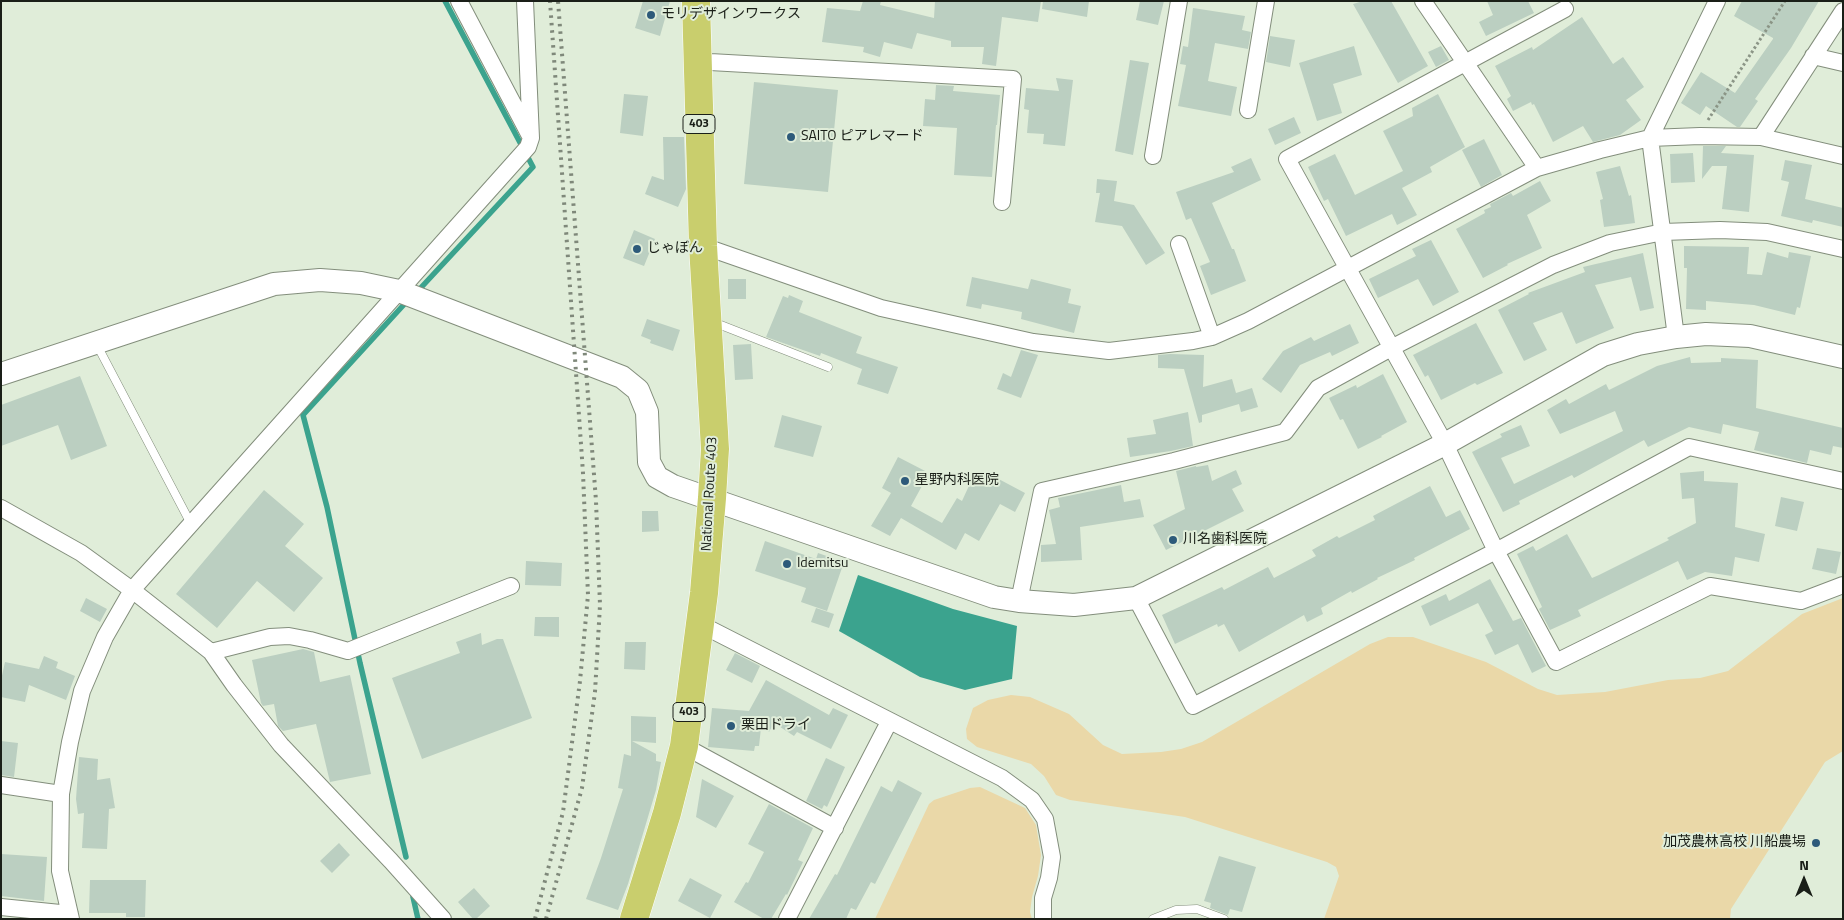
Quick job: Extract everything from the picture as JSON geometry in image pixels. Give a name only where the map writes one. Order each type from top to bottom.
[{"type":"highway","name":"National Route 403","points":[[634,919],[667,813],[684,746],[704,593],[712,498],[715,449],[703,246],[696,1]]},
{"type":"street","points":[[459,1],[531,138]]},
{"type":"street","points":[[2,908],[71,916],[60,871],[61,794],[70,742],[82,691],[105,637],[132,590],[528,147],[531,138],[525,1]]},
{"type":"street","points":[[1153,156],[1179,1]]},
{"type":"street","points":[[1248,110],[1266,1]]},
{"type":"street","points":[[1423,1],[1537,168]]},
{"type":"street","points":[[1676,337],[1650,138],[1717,1]]},
{"type":"street","points":[[1566,9],[1287,159],[1445,444],[1496,551],[1556,662],[1710,586],[1801,601],[1843,585]]},
{"type":"street","points":[[1761,137],[1843,11]]},
{"type":"street","points":[[1813,56],[1843,63]]},
{"type":"street","points":[[697,59],[710,62],[1013,78],[1002,202]]},
{"type":"street","points":[[703,246],[880,308],[1033,342],[1109,351],[1212,337],[1248,321],[1537,168],[1600,150],[1650,138],[1700,136],[1761,137],[1843,156]]},
{"type":"street","points":[[1019,601],[1042,491],[1174,461],[1285,432],[1318,388],[1391,348],[1553,265],[1610,244],[1663,232],[1720,230],[1767,232],[1843,249]]},
{"type":"street","points":[[1179,244],[1212,337]]},
{"type":"street","points":[[1,374],[274,284],[320,280],[361,283],[398,291],[622,376],[638,390],[647,412],[649,462],[658,477],[673,486],[994,597],[1074,605],[1136,598],[1445,444],[1603,355],[1638,344],[1706,334],[1750,336],[1843,357]]},
{"type":"street","points":[[1136,598],[1193,706],[1496,551],[1689,447],[1843,481]]},
{"type":"street","points":[[1,508],[81,553],[211,652],[281,745],[391,861],[442,919]]},
{"type":"street","points":[[211,652],[270,636],[289,636],[310,640],[348,651],[511,586]]},
{"type":"street","points":[[700,624],[1002,778],[1032,800],[1045,819],[1052,857],[1049,878],[1043,898],[1043,919]]},
{"type":"street","points":[[787,919],[889,722]]},
{"type":"street","points":[[684,746],[835,828]]},
{"type":"street","points":[[1,785],[61,794]]},
{"type":"lane","points":[[707,320],[828,367]]},
{"type":"lane","points":[[96,343],[191,524]]},
{"type":"lane","points":[[1153,919],[1176,910],[1197,910],[1224,919]]},
{"type":"path","points":[[1700,136],[1714,109],[1786,1]]},
{"type":"shaded area","points":[[1843,598],[1843,751],[1825,762],[1731,909],[1730,919],[1324,919],[1339,876],[1336,867],[1327,862],[1185,817],[1070,800],[1056,795],[1044,776],[1031,764],[977,747],[967,739],[966,729],[973,708],[988,700],[1011,695],[1030,697],[1069,714],[1103,745],[1122,754],[1181,749],[1202,742],[1370,644],[1388,637],[1413,637],[1486,662],[1538,689],[1557,695],[1605,692],[1668,680],[1700,678],[1728,671],[1802,614]]},
{"type":"shaded area","points":[[980,787],[1025,808],[1036,825],[1041,855],[1032,897],[1030,912],[1032,919],[875,919],[929,804],[934,800],[970,788]]},
{"type":"water","points":[[858,575],[953,609],[1017,626],[1012,679],[965,690],[920,677],[839,631]]},
{"type":"building","points":[[643,1],[670,1],[660,36],[635,28]]},
{"type":"building","points":[[863,1],[881,1],[880,5],[934,18],[935,1],[1041,1],[1038,22],[1002,17],[996,66],[982,64],[984,47],[951,47],[951,41],[917,33],[912,49],[884,42],[880,57],[863,52],[864,47],[822,42],[827,8],[860,11]]},
{"type":"building","points":[[1043,1],[1089,1],[1087,17],[1042,9]]},
{"type":"building","points":[[1140,1],[1164,1],[1158,25],[1136,20]]},
{"type":"building","points":[[1363,1],[1391,1],[1428,66],[1398,83],[1353,4]]},
{"type":"building","points":[[1487,1],[1528,1],[1534,13],[1486,36],[1479,22],[1493,15]]},
{"type":"building","points":[[1742,1],[1819,1],[1791,48],[1755,99],[1758,101],[1740,127],[1737,127],[1706,106],[1700,115],[1681,103],[1701,72],[1735,93],[1773,39],[1734,16]]},
{"type":"building","points":[[1193,8],[1245,16],[1242,30],[1251,32],[1248,49],[1215,43],[1208,81],[1237,87],[1231,116],[1178,106],[1186,65],[1180,64],[1183,46],[1188,47]]},
{"type":"building","points":[[1582,17],[1613,64],[1623,57],[1644,87],[1626,100],[1641,120],[1620,135],[1593,142],[1583,126],[1553,142],[1534,104],[1532,105],[1531,102],[1513,111],[1507,99],[1511,96],[1495,66],[1532,47],[1533,50]]},
{"type":"building","points":[[1270,36],[1295,40],[1290,67],[1266,62]]},
{"type":"building","points":[[1354,46],[1362,75],[1333,84],[1342,113],[1317,121],[1299,63]]},
{"type":"building","points":[[1441,46],[1449,60],[1436,67],[1428,52]]},
{"type":"building","points":[[1130,60],[1149,63],[1133,155],[1115,151]]},
{"type":"building","points":[[1056,78],[1073,80],[1065,146],[1043,144],[1044,134],[1027,133],[1029,110],[1024,109],[1026,88],[1059,91]]},
{"type":"building","name":"SAITO ピアレマード","points":[[754,82],[838,90],[828,192],[744,184]]},
{"type":"building","points":[[936,85],[954,86],[953,91],[1000,95],[992,177],[954,175],[957,128],[923,126],[925,99],[935,100]]},
{"type":"building","points":[[624,94],[648,96],[643,136],[620,133]]},
{"type":"building","points":[[1438,94],[1465,147],[1430,167],[1432,172],[1402,188],[1417,215],[1397,225],[1392,214],[1346,236],[1328,199],[1324,201],[1308,167],[1335,154],[1355,195],[1403,171],[1383,131],[1413,116],[1412,108]]},
{"type":"building","points":[[1294,117],[1301,133],[1275,145],[1268,129]]},
{"type":"building","points":[[663,137],[684,137],[686,189],[678,207],[645,194],[652,176],[664,180]]},
{"type":"building","points":[[1484,139],[1502,175],[1481,187],[1462,150]]},
{"type":"building","points":[[1703,146],[1726,146],[1721,153],[1754,155],[1749,212],[1722,209],[1727,166],[1712,166],[1702,179]]},
{"type":"building","points":[[1693,153],[1695,182],[1671,183],[1670,154]]},
{"type":"building","points":[[1251,158],[1261,180],[1212,203],[1232,249],[1234,249],[1246,281],[1211,295],[1200,266],[1210,262],[1191,218],[1186,220],[1176,192],[1234,172],[1231,167]]},
{"type":"building","points":[[1785,160],[1812,165],[1805,199],[1843,208],[1843,227],[1813,220],[1812,223],[1781,216],[1789,182],[1781,180]]},
{"type":"building","points":[[1620,166],[1629,196],[1631,195],[1635,223],[1604,227],[1600,200],[1603,199],[1596,172]]},
{"type":"building","points":[[1097,179],[1117,181],[1114,201],[1134,205],[1165,253],[1146,265],[1122,226],[1095,222],[1100,193],[1096,193]]},
{"type":"building","points":[[1540,181],[1551,201],[1527,215],[1542,248],[1507,264],[1483,278],[1456,229],[1485,213],[1484,210],[1491,207],[1490,204],[1511,193],[1513,196]]},
{"type":"building","points":[[634,230],[655,239],[644,266],[623,258]]},
{"type":"building","points":[[1431,240],[1459,292],[1433,306],[1418,279],[1378,298],[1369,279],[1416,256],[1412,249]]},
{"type":"building","points":[[1684,246],[1749,247],[1747,274],[1762,275],[1767,252],[1788,258],[1789,252],[1811,256],[1800,308],[1797,307],[1795,315],[1754,305],[1706,301],[1706,310],[1686,309],[1687,268],[1684,268]]},
{"type":"building","points":[[1643,253],[1654,308],[1640,311],[1631,277],[1595,285],[1614,328],[1576,344],[1562,312],[1533,323],[1547,350],[1524,361],[1498,310],[1528,293],[1585,272],[1583,267]]},
{"type":"building","points":[[972,277],[1028,289],[1031,279],[1071,289],[1068,303],[1081,306],[1074,333],[1021,319],[1022,312],[982,304],[981,309],[966,306]]},
{"type":"building","points":[[728,279],[746,279],[746,299],[728,299]]},
{"type":"building","points":[[789,295],[803,301],[799,312],[862,337],[856,353],[898,367],[888,394],[857,384],[862,369],[821,353],[820,356],[766,337],[783,296],[788,298]]},
{"type":"building","points":[[647,319],[680,330],[673,351],[650,343],[651,340],[641,336]]},
{"type":"building","points":[[1476,323],[1503,373],[1477,385],[1475,383],[1441,400],[1428,375],[1425,377],[1413,355]]},
{"type":"building","points":[[1350,324],[1359,343],[1332,356],[1330,352],[1300,365],[1281,393],[1262,379],[1283,351],[1311,337],[1314,341]]},
{"type":"building","points":[[751,344],[753,379],[735,380],[733,345]]},
{"type":"building","points":[[1021,350],[1038,355],[1021,398],[997,389],[1003,373],[1011,377]]},
{"type":"building","points":[[1158,355],[1204,355],[1203,387],[1232,379],[1236,393],[1252,388],[1258,407],[1241,412],[1239,404],[1202,415],[1202,422],[1199,423],[1184,369],[1158,368]]},
{"type":"building","points":[[1690,357],[1691,363],[1721,362],[1721,358],[1758,360],[1756,408],[1843,428],[1843,448],[1833,446],[1831,455],[1810,450],[1807,463],[1754,450],[1759,432],[1723,424],[1721,434],[1689,427],[1648,447],[1644,440],[1574,478],[1572,475],[1519,501],[1520,504],[1503,512],[1472,452],[1502,437],[1500,434],[1521,425],[1530,446],[1501,458],[1514,484],[1623,431],[1615,411],[1560,434],[1547,410],[1566,399],[1569,404],[1606,384],[1609,390],[1657,366]]},
{"type":"building","points":[[1383,374],[1407,422],[1358,449],[1343,419],[1340,420],[1329,398],[1356,385],[1357,388]]},
{"type":"building","points":[[80,376],[107,446],[71,460],[58,425],[1,446],[1,405]]},
{"type":"building","points":[[1188,412],[1193,446],[1130,457],[1127,438],[1156,434],[1153,420]]},
{"type":"building","points":[[782,415],[822,426],[813,457],[774,447]]},
{"type":"building","points":[[898,457],[929,473],[911,506],[942,523],[957,498],[962,501],[973,477],[989,484],[993,476],[1025,493],[1015,512],[1000,504],[979,541],[965,533],[956,550],[901,518],[890,536],[871,526],[891,493],[882,488]]},
{"type":"building","points":[[1208,465],[1212,481],[1236,470],[1242,484],[1232,489],[1244,511],[1166,550],[1153,525],[1185,509],[1176,471]]},
{"type":"building","points":[[1704,471],[1704,481],[1738,483],[1735,527],[1765,534],[1759,562],[1735,557],[1732,576],[1705,572],[1687,580],[1678,561],[1578,610],[1581,616],[1550,630],[1539,609],[1542,607],[1517,554],[1533,546],[1536,551],[1567,534],[1592,578],[1599,575],[1669,540],[1667,538],[1696,523],[1694,498],[1682,499],[1680,473]]},
{"type":"building","points":[[1121,485],[1124,502],[1140,499],[1144,517],[1080,527],[1082,560],[1041,562],[1041,545],[1056,544],[1049,510],[1060,507],[1058,498]]},
{"type":"building","points":[[1430,486],[1446,517],[1460,510],[1470,529],[1414,558],[1415,560],[1321,608],[1323,614],[1307,622],[1304,615],[1239,652],[1224,624],[1218,627],[1217,624],[1175,644],[1162,615],[1222,587],[1224,590],[1268,567],[1274,578],[1316,556],[1312,550],[1337,536],[1339,538],[1375,520],[1373,516]]},
{"type":"building","points":[[264,490],[304,524],[285,546],[323,578],[294,612],[257,581],[217,628],[176,594]]},
{"type":"building","points":[[1781,497],[1804,502],[1797,531],[1775,526]]},
{"type":"building","points":[[642,511],[658,511],[659,531],[642,532]]},
{"type":"building","points":[[765,541],[816,559],[818,553],[844,562],[827,611],[801,602],[806,588],[755,571]]},
{"type":"building","points":[[1817,548],[1841,552],[1836,574],[1812,569]]},
{"type":"building","points":[[526,561],[562,563],[561,586],[525,585]]},
{"type":"building","points":[[1490,579],[1513,621],[1521,618],[1546,666],[1532,673],[1518,644],[1495,655],[1485,635],[1493,631],[1478,603],[1430,626],[1421,606],[1446,594],[1449,601]]},
{"type":"building","points":[[86,598],[107,609],[100,622],[80,611]]},
{"type":"building","points":[[816,608],[834,614],[829,628],[811,622]]},
{"type":"building","points":[[535,617],[559,617],[559,637],[534,636]]},
{"type":"building","points":[[481,633],[482,645],[497,639],[503,639],[532,718],[422,759],[392,678],[460,653],[456,642]]},
{"type":"building","points":[[625,642],[646,642],[645,670],[624,669]]},
{"type":"building","points":[[303,649],[314,652],[320,682],[350,675],[371,774],[330,782],[316,724],[283,731],[278,726],[274,704],[263,706],[261,703],[252,660]]},
{"type":"building","points":[[735,653],[760,666],[752,683],[726,670]]},
{"type":"building","points":[[44,656],[58,662],[56,668],[75,676],[66,700],[29,685],[25,702],[1,697],[1,680],[5,662],[39,669]]},
{"type":"building","points":[[766,680],[829,715],[833,708],[848,715],[831,749],[797,732],[794,736],[774,723],[769,732],[761,728],[759,746],[755,746],[754,751],[708,747],[712,708],[749,711]]},
{"type":"building","points":[[631,716],[656,717],[656,743],[632,741],[656,754],[656,761],[661,762],[656,790],[628,884],[618,910],[586,899],[623,789],[618,788],[624,754],[631,756]]},
{"type":"building","points":[[1,741],[18,743],[14,777],[1,775]]},
{"type":"building","points":[[79,757],[98,759],[97,780],[110,778],[115,808],[109,809],[107,849],[82,848],[84,813],[78,814],[76,799]]},
{"type":"building","points":[[826,758],[845,767],[827,807],[824,805],[822,809],[806,801]]},
{"type":"building","points":[[702,779],[734,796],[716,828],[696,817]]},
{"type":"building","points":[[898,780],[922,793],[875,884],[871,882],[856,910],[851,908],[846,919],[809,919],[835,874],[837,875],[881,786],[892,792]]},
{"type":"building","points":[[769,804],[813,828],[798,860],[803,862],[787,895],[771,919],[764,919],[734,902],[746,882],[748,883],[764,852],[748,844]]},
{"type":"building","points":[[339,843],[350,855],[332,873],[320,861]]},
{"type":"building","points":[[1,854],[47,857],[44,901],[1,896]]},
{"type":"building","points":[[1219,856],[1256,867],[1242,912],[1230,909],[1228,915],[1210,908],[1211,903],[1204,901]]},
{"type":"building","points":[[690,878],[722,895],[710,918],[678,901]]},
{"type":"building","points":[[90,880],[146,880],[145,917],[126,917],[126,913],[89,913]]},
{"type":"building","points":[[474,888],[490,906],[476,919],[473,919],[458,902]]},
{"type":"waterway","points":[[416,293],[533,167],[445,1]]},
{"type":"waterway","points":[[406,857],[360,663],[327,507],[303,415],[409,299]]},
{"type":"waterway","points":[[413,897],[418,919]]},
{"type":"railway","points":[[535,919],[563,812],[580,681],[588,595],[583,473],[550,1]]},
{"type":"railway","points":[[546,919],[582,788],[595,692],[600,605],[596,501],[558,1]]},
{"type":"place","name":"モリデザインワークス","points":[[651,15]]},
{"type":"place","name":"SAITO ピアレマード","points":[[791,137]]},
{"type":"place","name":"じゃぼん","points":[[637,249]]},
{"type":"place","name":"星野内科医院","points":[[905,481]]},
{"type":"place","name":"川名歯科医院","points":[[1173,540]]},
{"type":"place","name":"Idemitsu","points":[[787,564]]},
{"type":"place","name":"栗田ドライ","points":[[731,726]]},
{"type":"place","name":"加茂農林高校 川船農場","points":[[1816,843]]}]
